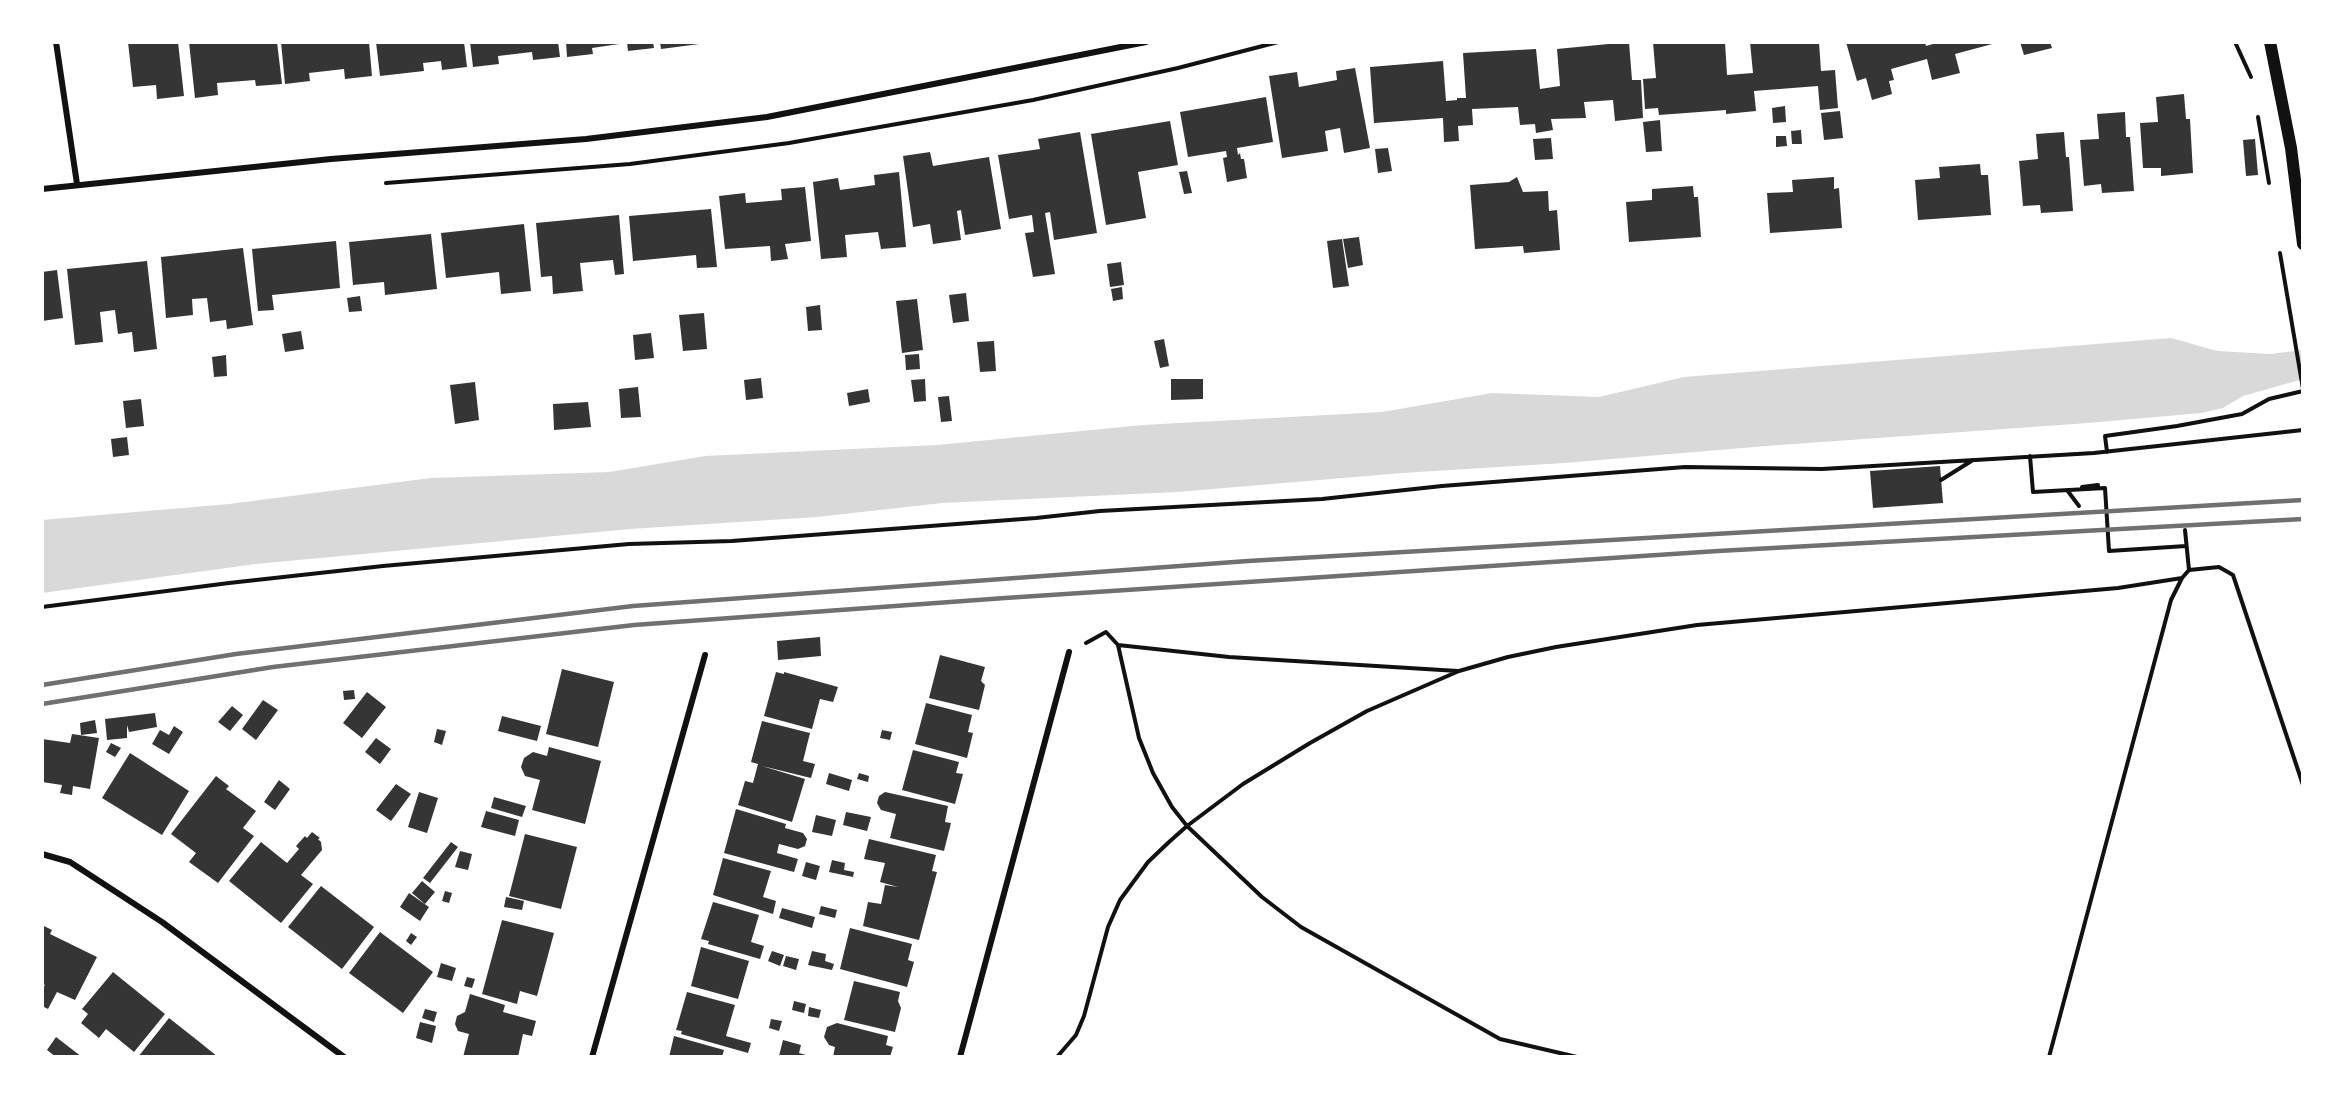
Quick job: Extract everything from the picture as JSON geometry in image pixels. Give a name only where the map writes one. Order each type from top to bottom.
[{"type":"main road","points":[[2270,42],[2290,148],[2303,244]]},
{"type":"street","points":[[56,42],[77,184]]},
{"type":"street","points":[[42,189],[341,159],[586,139],[767,117],[1146,42]]},
{"type":"street","points":[[960,1057],[1070,652]]},
{"type":"street","points":[[592,1057],[705,655]]},
{"type":"street","points":[[42,854],[70,862],[162,922],[344,1057]]},
{"type":"path","points":[[386,183],[630,164],[789,143],[1033,100],[1170,70],[1278,42]]},
{"type":"path","points":[[2235,42],[2252,79]]},
{"type":"path","points":[[2257,113],[2270,192]]},
{"type":"path","points":[[2107,452],[2105,436],[2241,414],[2269,399],[2303,390],[2280,249]]},
{"type":"path","points":[[42,607],[383,566],[629,544],[732,541],[1100,511],[1322,499],[1442,486],[1685,467],[1822,469],[2107,452],[2303,430]]},
{"type":"path","points":[[2030,456],[2033,492],[2105,488],[2109,551],[2186,546]]},
{"type":"path","points":[[1941,480],[1974,460]]},
{"type":"path","points":[[2067,490],[2098,484]]},
{"type":"path","points":[[2067,490],[2079,506]]},
{"type":"path","points":[[2185,530],[2189,570]]},
{"type":"path","points":[[2049,1057],[2171,600],[2182,578],[2189,570],[2218,567],[2233,575],[2303,785]]},
{"type":"path","points":[[1057,1057],[1076,1035],[1084,1016],[1108,927],[1120,900],[1148,862],[1186,826],[1243,784],[1367,711],[1459,671],[1556,646],[1698,625],[2107,589],[2182,578]]},
{"type":"path","points":[[1070,652],[1106,632],[1118,645],[1139,738],[1153,773],[1172,807],[1186,826],[1262,897],[1301,927],[1500,1039],[1577,1057]]},
{"type":"path","points":[[1118,645],[1229,657],[1459,671]]},
{"type":"shaded area","points":[[2171,338],[2217,351],[2270,354],[2303,350],[2303,379],[2243,396],[2223,408],[2201,413],[1177,492],[942,503],[817,517],[630,529],[256,564],[42,593],[42,520],[229,504],[431,478],[609,472],[705,456],[937,445],[1143,425],[1382,412],[1492,393],[1599,397],[1684,377]]},
{"type":"building","points":[[128,42],[178,42],[184,96],[157,99],[156,85],[133,87]]},
{"type":"building","points":[[189,42],[277,42],[282,84],[256,86],[255,80],[217,83],[218,95],[195,98]]},
{"type":"building","points":[[281,42],[369,42],[372,76],[345,79],[344,69],[309,73],[310,81],[285,84]]},
{"type":"building","points":[[376,42],[464,42],[467,67],[442,70],[441,61],[423,63],[424,71],[380,76]]},
{"type":"building","points":[[470,42],[558,42],[560,57],[533,60],[532,52],[498,56],[499,64],[473,67]]},
{"type":"building","points":[[566,42],[626,43],[592,48],[593,54],[567,57]]},
{"type":"building","points":[[627,42],[653,42],[654,48],[628,51]]},
{"type":"building","points":[[660,42],[707,42],[707,43],[661,49]]},
{"type":"building","points":[[1629,42],[1632,80],[1641,80],[1643,118],[1615,121],[1613,100],[1584,102],[1586,118],[1551,119],[1553,130],[1536,133],[1535,124],[1520,125],[1518,107],[1472,109],[1473,125],[1458,126],[1459,141],[1444,142],[1443,118],[1374,123],[1370,67],[1443,61],[1446,101],[1457,100],[1457,98],[1466,98],[1463,53],[1536,49],[1540,89],[1560,86],[1557,49]]},
{"type":"building","points":[[1653,42],[1725,42],[1727,75],[1753,73],[1750,42],[1819,42],[1821,71],[1835,70],[1838,108],[1820,110],[1818,86],[1754,91],[1756,111],[1726,114],[1726,110],[1659,115],[1658,108],[1645,109],[1643,79],[1656,78]]},
{"type":"building","points":[[1846,42],[1925,42],[1926,46],[1940,42],[1996,43],[1955,54],[1960,73],[1932,80],[1927,59],[1891,69],[1894,80],[1889,81],[1892,94],[1872,100],[1866,78],[1857,81]]},
{"type":"building","points":[[2020,42],[2050,42],[2052,48],[2024,55]]},
{"type":"building","points":[[1355,68],[1370,148],[1344,153],[1340,128],[1325,131],[1328,151],[1282,158],[1269,76],[1297,72],[1299,87],[1337,80],[1336,71]]},
{"type":"building","points":[[2184,94],[2186,119],[2190,119],[2193,173],[2161,176],[2161,168],[2143,168],[2140,123],[2158,122],[2156,97]]},
{"type":"building","points":[[1266,97],[1273,142],[1237,148],[1238,155],[1240,153],[1241,159],[1244,159],[1247,178],[1227,182],[1223,158],[1227,157],[1226,151],[1188,157],[1180,112]]},
{"type":"building","points":[[1785,106],[1786,122],[1773,123],[1772,108]]},
{"type":"building","points":[[1840,111],[1843,138],[1824,140],[1821,113]]},
{"type":"building","points":[[2125,112],[2126,137],[2130,137],[2134,191],[2102,193],[2101,184],[2084,186],[2080,140],[2099,139],[2097,114]]},
{"type":"building","points":[[1660,120],[1662,151],[1646,152],[1643,122]]},
{"type":"building","points":[[1170,121],[1178,165],[1138,172],[1146,218],[1106,225],[1091,134]]},
{"type":"building","points":[[1801,130],[1802,144],[1792,144],[1791,131]]},
{"type":"building","points":[[1080,132],[1097,233],[1054,240],[1050,212],[1045,213],[1055,274],[1033,277],[1025,233],[1034,232],[1032,215],[1009,219],[998,155],[1040,149],[1038,139]]},
{"type":"building","points":[[2064,132],[2066,157],[2069,157],[2073,211],[2041,213],[2040,205],[2023,206],[2019,161],[2038,159],[2036,134]]},
{"type":"building","points":[[1776,136],[1786,136],[1787,146],[1776,147]]},
{"type":"building","points":[[1551,138],[1553,159],[1535,160],[1533,139]]},
{"type":"building","points":[[2255,139],[2258,175],[2246,176],[2243,140]]},
{"type":"building","points":[[1388,148],[1392,171],[1378,173],[1375,149]]},
{"type":"building","points":[[930,152],[933,166],[989,157],[1001,229],[965,235],[961,210],[957,211],[961,240],[933,244],[930,224],[913,227],[903,156]]},
{"type":"building","points":[[1980,164],[1981,175],[1988,175],[1991,215],[1918,220],[1915,180],[1940,178],[1939,167]]},
{"type":"building","points":[[1187,171],[1192,193],[1184,194],[1179,172]]},
{"type":"building","points":[[899,172],[906,247],[881,249],[878,232],[845,235],[847,257],[821,259],[813,182],[838,178],[840,190],[875,185],[874,175]]},
{"type":"building","points":[[1517,177],[1523,192],[1548,191],[1549,211],[1557,210],[1560,250],[1524,253],[1523,246],[1475,249],[1470,185],[1509,182]]},
{"type":"building","points":[[1834,177],[1834,189],[1839,188],[1842,228],[1770,233],[1767,193],[1793,192],[1792,180]]},
{"type":"building","points":[[1693,186],[1694,197],[1698,197],[1701,237],[1629,242],[1626,202],[1652,200],[1652,189]]},
{"type":"building","points":[[805,187],[811,241],[785,244],[788,259],[771,261],[770,246],[725,249],[719,196],[745,193],[746,203],[782,200],[781,189]]},
{"type":"building","points":[[711,209],[717,267],[697,268],[696,255],[633,261],[629,216]]},
{"type":"building","points":[[619,215],[624,274],[615,275],[613,260],[580,263],[583,291],[553,294],[552,276],[541,277],[536,223]]},
{"type":"building","points":[[524,224],[531,291],[501,294],[499,272],[446,278],[441,233]]},
{"type":"building","points":[[431,234],[437,289],[385,295],[384,282],[353,285],[349,242]]},
{"type":"building","points":[[1359,237],[1363,265],[1348,268],[1343,239]]},
{"type":"building","points":[[1342,239],[1349,286],[1333,288],[1327,241]]},
{"type":"building","points":[[336,241],[340,288],[272,295],[274,310],[258,311],[252,249]]},
{"type":"building","points":[[243,248],[253,325],[227,329],[226,320],[210,322],[207,298],[192,299],[193,315],[166,318],[161,257]]},
{"type":"building","points":[[147,261],[157,349],[134,352],[132,332],[118,334],[115,310],[100,312],[103,342],[75,345],[67,269]]},
{"type":"building","points":[[1121,262],[1124,285],[1110,287],[1107,264]]},
{"type":"building","points":[[57,270],[63,318],[42,321],[42,272]]},
{"type":"building","points":[[1122,287],[1123,299],[1113,301],[1111,289]]},
{"type":"building","points":[[966,293],[969,321],[953,323],[949,295]]},
{"type":"building","points":[[360,296],[362,311],[349,312],[347,298]]},
{"type":"building","points":[[917,299],[923,350],[902,353],[896,301]]},
{"type":"building","points":[[820,305],[822,330],[808,331],[806,307]]},
{"type":"building","points":[[704,313],[707,349],[683,351],[679,315]]},
{"type":"building","points":[[301,331],[304,349],[285,352],[282,334]]},
{"type":"building","points":[[651,333],[654,358],[635,360],[633,335]]},
{"type":"building","points":[[1164,339],[1169,366],[1160,368],[1154,341]]},
{"type":"building","points":[[994,341],[996,371],[980,372],[977,342]]},
{"type":"building","points":[[919,354],[920,369],[906,370],[905,355]]},
{"type":"building","points":[[226,355],[227,376],[214,377],[212,357]]},
{"type":"building","points":[[761,378],[763,398],[746,400],[744,380]]},
{"type":"building","points":[[925,379],[926,401],[914,402],[911,380]]},
{"type":"building","points":[[1171,379],[1203,379],[1203,399],[1171,400]]},
{"type":"building","points":[[475,382],[479,420],[455,424],[450,385]]},
{"type":"building","points":[[638,387],[641,417],[621,418],[619,389]]},
{"type":"building","points":[[868,389],[870,402],[849,406],[847,393]]},
{"type":"building","points":[[949,396],[952,421],[941,422],[938,397]]},
{"type":"building","points":[[141,399],[144,426],[126,428],[123,401]]},
{"type":"building","points":[[588,402],[591,427],[554,430],[553,404]]},
{"type":"building","points":[[127,437],[129,455],[113,457],[111,439]]},
{"type":"building","points":[[1940,466],[1943,503],[1873,508],[1870,471]]},
{"type":"building","points":[[820,637],[821,656],[778,660],[777,641]]},
{"type":"building","points":[[940,655],[985,667],[981,681],[985,685],[979,710],[929,698]]},
{"type":"building","points":[[562,669],[614,682],[598,747],[546,734]]},
{"type":"building","points":[[776,672],[784,674],[784,672],[838,687],[833,702],[820,699],[812,729],[764,716]]},
{"type":"building","points":[[354,690],[355,699],[344,700],[343,691]]},
{"type":"building","points":[[367,692],[386,707],[362,738],[343,723]]},
{"type":"building","points":[[263,700],[278,710],[256,740],[242,729]]},
{"type":"building","points":[[926,703],[972,715],[968,732],[973,733],[967,758],[915,744]]},
{"type":"building","points":[[232,706],[243,715],[230,731],[218,722]]},
{"type":"building","points":[[155,713],[157,727],[129,732],[127,725],[127,738],[107,740],[105,719]]},
{"type":"building","points":[[502,716],[541,726],[537,741],[498,731]]},
{"type":"building","points":[[95,720],[97,733],[81,735],[80,723]]},
{"type":"building","points":[[762,721],[810,733],[803,761],[815,764],[811,778],[762,766],[805,779],[792,822],[738,805],[745,781],[753,783],[758,764],[751,762]]},
{"type":"building","points":[[174,726],[183,732],[169,754],[152,744],[160,730],[169,735]]},
{"type":"building","points":[[437,729],[446,731],[442,745],[434,742]]},
{"type":"building","points":[[882,730],[892,732],[890,740],[880,738]]},
{"type":"building","points":[[72,734],[99,738],[90,789],[73,786],[72,795],[60,793],[62,785],[42,782],[42,739],[70,743]]},
{"type":"building","points":[[376,738],[391,749],[380,764],[365,752]]},
{"type":"building","points":[[111,743],[121,748],[115,757],[106,752]]},
{"type":"building","points":[[549,747],[601,761],[585,824],[532,810],[540,780],[525,776],[521,767],[524,758],[533,752],[547,756]]},
{"type":"building","points":[[913,750],[959,762],[956,773],[963,774],[955,804],[902,790]]},
{"type":"building","points":[[130,753],[189,791],[162,835],[102,798]]},
{"type":"building","points":[[829,773],[852,780],[849,791],[826,784]]},
{"type":"building","points":[[859,773],[869,776],[868,782],[857,779]]},
{"type":"building","points":[[216,776],[229,786],[226,789],[256,811],[243,828],[254,836],[218,883],[189,862],[196,853],[171,834]]},
{"type":"building","points":[[279,780],[290,789],[275,810],[264,802]]},
{"type":"building","points":[[396,784],[411,794],[391,821],[376,810]]},
{"type":"building","points":[[419,792],[438,798],[427,833],[408,827]]},
{"type":"building","points":[[885,792],[948,806],[945,822],[951,823],[944,851],[890,838],[896,814],[881,810],[877,803],[879,796]]},
{"type":"building","points":[[494,797],[526,806],[522,817],[491,808]]},
{"type":"building","points":[[736,809],[786,824],[785,828],[803,833],[807,839],[805,846],[798,849],[779,844],[777,853],[798,859],[794,872],[724,853]]},
{"type":"building","points":[[486,811],[519,820],[515,836],[481,827]]},
{"type":"building","points":[[846,812],[871,817],[867,831],[843,825]]},
{"type":"building","points":[[816,815],[836,820],[832,836],[812,832]]},
{"type":"building","points":[[312,832],[320,838],[318,839],[322,850],[301,875],[313,884],[281,923],[229,881],[261,842],[287,863],[299,849],[296,846]]},
{"type":"building","points":[[525,834],[577,847],[561,909],[509,896]]},
{"type":"building","points":[[869,839],[936,855],[932,871],[937,872],[919,940],[863,926],[868,902],[881,904],[885,885],[898,887],[880,882],[885,863],[864,859]]},
{"type":"building","points":[[451,842],[458,847],[430,883],[423,878]]},
{"type":"building","points":[[460,851],[472,854],[468,870],[455,867]]},
{"type":"building","points":[[723,858],[771,871],[763,897],[776,901],[773,914],[713,895]]},
{"type":"building","points":[[832,860],[845,863],[844,870],[854,872],[853,877],[829,872]]},
{"type":"building","points":[[806,862],[820,866],[816,880],[802,876]]},
{"type":"building","points":[[422,881],[435,892],[425,904],[412,893]]},
{"type":"building","points":[[321,886],[374,927],[342,969],[288,927]]},
{"type":"building","points":[[445,891],[452,893],[449,903],[442,901]]},
{"type":"building","points":[[409,893],[429,907],[420,921],[400,907]]},
{"type":"building","points":[[506,897],[524,901],[522,910],[504,907]]},
{"type":"building","points":[[713,902],[759,915],[751,942],[764,946],[760,959],[708,944],[709,941],[701,939]]},
{"type":"building","points":[[821,906],[837,910],[835,918],[819,914]]},
{"type":"building","points":[[782,908],[815,917],[812,928],[779,918]]},
{"type":"building","points":[[502,920],[554,933],[537,996],[520,991],[517,1004],[482,994]]},
{"type":"building","points":[[42,925],[52,930],[50,934],[97,957],[75,1000],[57,992],[48,1009],[42,1006],[42,990],[45,985],[42,984]]},
{"type":"building","points":[[850,928],[912,944],[908,960],[914,962],[907,987],[840,969]]},
{"type":"building","points":[[380,932],[433,972],[403,1013],[349,973]]},
{"type":"building","points":[[411,933],[417,937],[411,945],[406,941]]},
{"type":"building","points":[[701,947],[749,961],[738,999],[691,986]]},
{"type":"building","points":[[772,951],[784,955],[780,966],[768,961]]},
{"type":"building","points":[[812,951],[826,954],[825,961],[834,964],[832,970],[808,965]]},
{"type":"building","points":[[786,956],[799,959],[796,970],[783,966]]},
{"type":"building","points":[[441,963],[456,968],[452,981],[437,977]]},
{"type":"building","points":[[113,972],[165,1014],[134,1052],[106,1029],[99,1038],[81,1023],[88,1014],[82,1009]]},
{"type":"building","points":[[467,977],[475,979],[472,988],[464,986]]},
{"type":"building","points":[[854,981],[900,992],[898,1001],[901,1008],[895,1032],[844,1020]]},
{"type":"building","points":[[687,992],[735,1005],[726,1036],[751,1043],[748,1053],[681,1034],[682,1031],[676,1030]]},
{"type":"building","points":[[470,994],[505,1005],[503,1012],[536,1021],[532,1036],[523,1034],[518,1057],[463,1057],[469,1034],[458,1031],[455,1024],[457,1016],[465,1012]]},
{"type":"building","points":[[794,1001],[806,1004],[804,1013],[792,1010]]},
{"type":"building","points":[[809,1007],[821,1010],[819,1018],[808,1016]]},
{"type":"building","points":[[425,1009],[437,1012],[434,1022],[422,1018]]},
{"type":"building","points":[[169,1018],[197,1040],[218,1057],[138,1057]]},
{"type":"building","points":[[771,1019],[782,1021],[779,1031],[769,1028]]},
{"type":"building","points":[[420,1022],[436,1026],[432,1043],[416,1038]]},
{"type":"building","points":[[837,1023],[888,1036],[886,1045],[893,1047],[890,1057],[833,1057],[835,1047],[829,1045],[824,1037],[827,1027]]},
{"type":"building","points":[[674,1036],[724,1050],[722,1057],[669,1057]]},
{"type":"building","points":[[56,1037],[82,1057],[56,1057],[47,1050]]},
{"type":"building","points":[[783,1040],[801,1045],[799,1053],[813,1057],[779,1056]]},
{"type":"railway","points":[[42,685],[236,654],[633,606],[1248,561],[2303,500]]},
{"type":"railway","points":[[42,704],[273,667],[634,625],[1718,551],[2303,519]]}]
